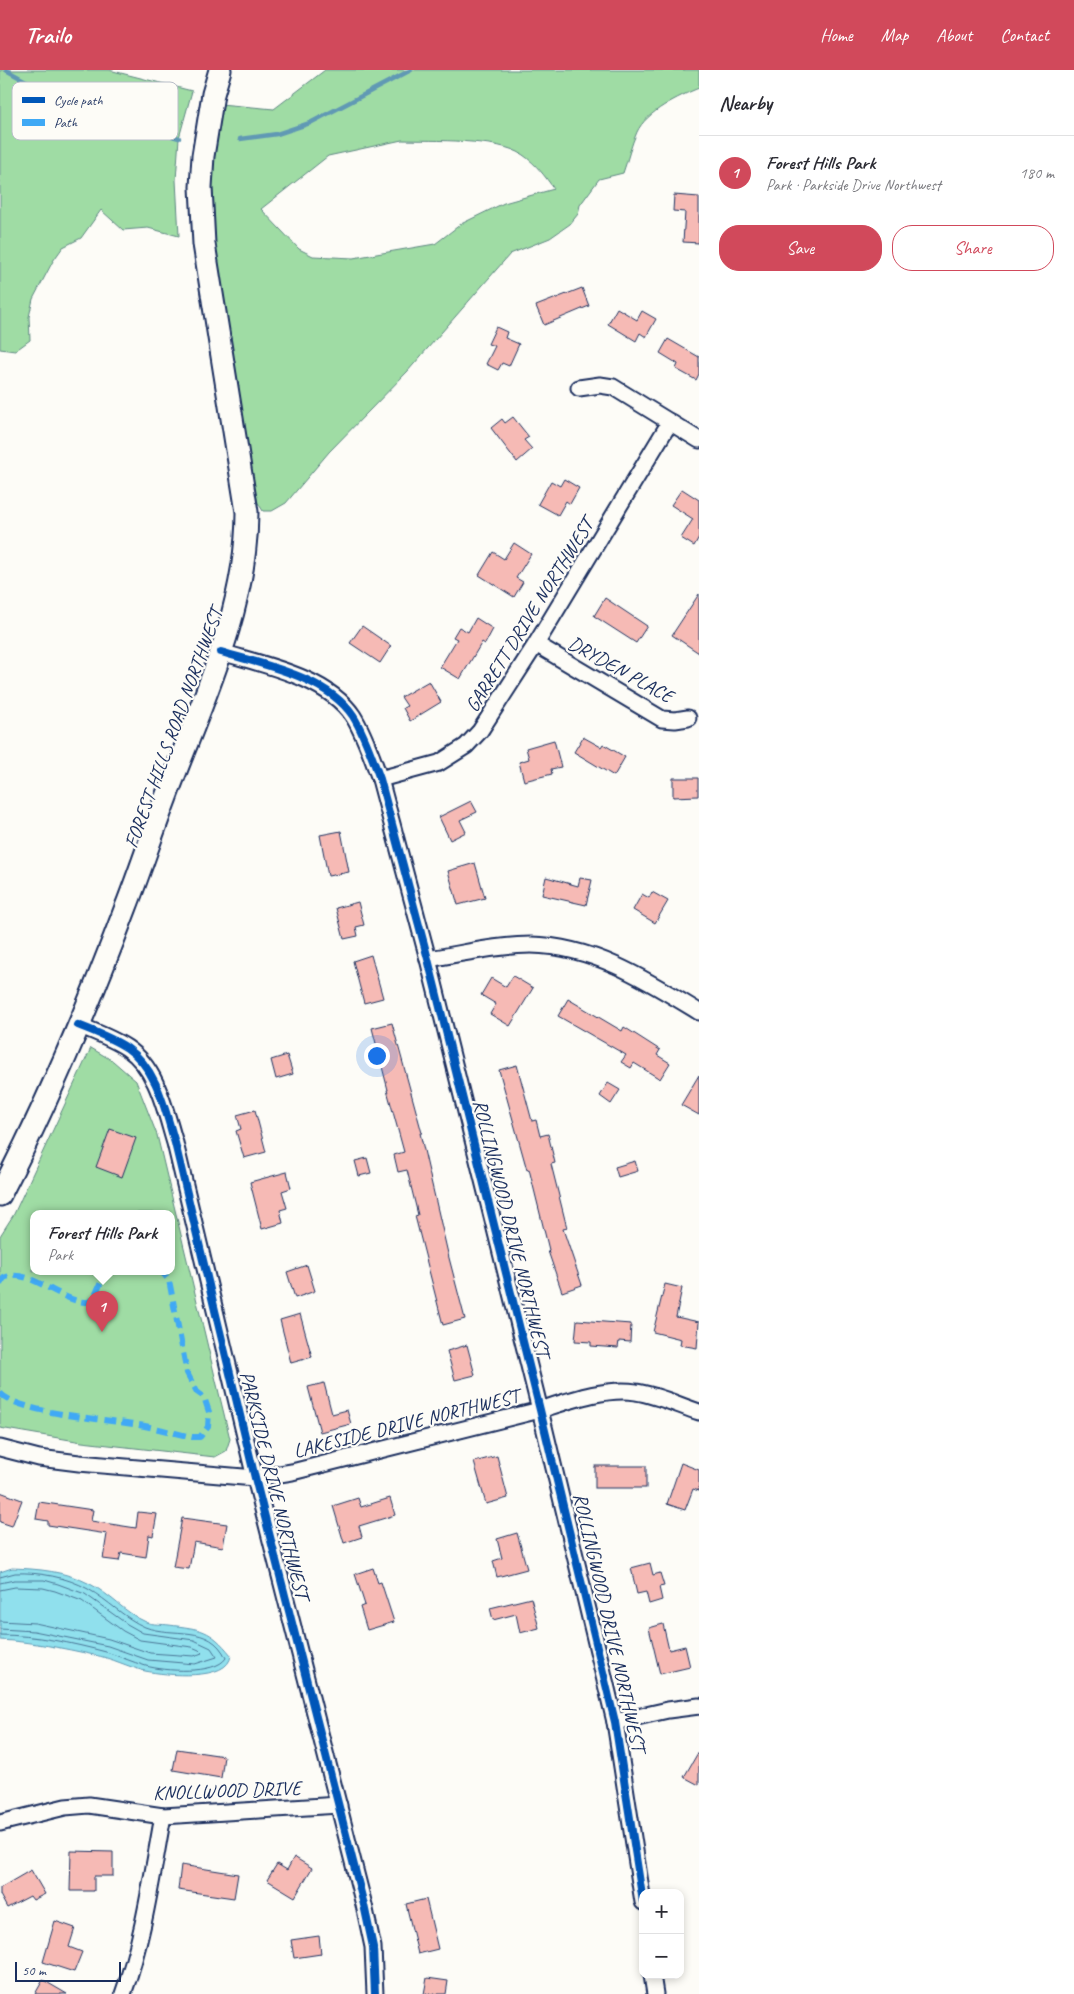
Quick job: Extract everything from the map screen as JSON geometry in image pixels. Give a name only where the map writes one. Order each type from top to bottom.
[{"type":"main road","name":"FOREST HILLS ROAD NORTHWEST","points":[[0,1195],[34,1129],[126,908],[229,629],[244,557],[247,512],[204,244],[201,187],[213,94],[220,70]]},
{"type":"street","points":[[580,388],[600,385],[613,387],[699,440]]},
{"type":"street","name":"GARRETT DRIVE NORTHWEST","points":[[380,779],[439,763],[466,746],[480,731],[536,644],[670,422]]},
{"type":"street","name":"DRYDEN PLACE","points":[[536,644],[662,720],[688,718]]},
{"type":"street","name":"ROLLINGWOOD DRIVE NORTHWEST","points":[[221,652],[294,674],[332,694],[353,716],[370,751],[380,779],[428,959],[615,1722],[641,1889]]},
{"type":"street","points":[[428,959],[530,945],[564,949],[600,958],[637,974],[699,1012]]},
{"type":"street","name":"PARKSIDE DRIVE NORTHWEST","points":[[78,1025],[107,1037],[132,1052],[152,1076],[158,1088],[175,1143],[255,1478],[364,1904],[373,1947],[374,1994]]},
{"type":"street","name":"LAKESIDE DRIVE NORTHWEST","points":[[0,1448],[39,1458],[78,1463],[255,1478],[292,1472],[540,1410],[574,1399],[618,1391],[653,1396],[699,1412]]},
{"type":"street","points":[[615,1722],[668,1710],[699,1706]]},
{"type":"street","name":"KNOLLWOOD DRIVE","points":[[0,1824],[65,1807],[89,1805],[162,1816],[339,1806]]},
{"type":"street","points":[[123,1994],[129,1979],[145,1915],[162,1816]]},
{"type":"street","points":[[653,1979],[655,1994]]},
{"type":"green space","points":[[0,70],[109,70],[156,82],[12,82],[12,140],[178,140],[178,87],[192,91],[179,138],[176,180],[179,236],[148,228],[123,230],[101,210],[81,238],[63,247],[53,261],[33,299],[29,317],[30,340],[15,351],[0,349]]},
{"type":"green space","points":[[325,70],[699,70],[699,88],[682,95],[655,111],[641,125],[623,173],[599,179],[580,205],[578,214],[570,224],[550,238],[510,254],[407,372],[329,452],[286,503],[272,511],[263,511],[258,503],[246,450],[212,256],[215,234],[211,222],[209,180],[220,104],[274,109]],"holes":[[[402,140],[482,143],[512,150],[532,162],[554,189],[504,203],[461,224],[435,244],[353,258],[313,256],[299,249],[261,209],[328,156]]]},
{"type":"green space","points":[[91,1048],[113,1061],[136,1081],[157,1135],[230,1439],[226,1451],[215,1457],[82,1442],[0,1428],[0,1236],[14,1214]]},
{"type":"water","points":[[12,1568],[42,1570],[71,1576],[97,1588],[131,1614],[146,1622],[197,1629],[211,1635],[231,1655],[228,1664],[208,1673],[195,1675],[167,1674],[145,1671],[107,1658],[71,1650],[0,1640],[0,1572]]},
{"type":"building","points":[[674,195],[699,197],[699,243],[683,242],[685,212],[673,211]]},
{"type":"building","points":[[582,288],[589,306],[544,325],[536,306]]},
{"type":"building","points":[[617,308],[637,320],[642,311],[656,319],[646,337],[640,333],[636,341],[608,324]]},
{"type":"building","points":[[496,327],[507,332],[505,338],[519,344],[509,366],[502,363],[498,370],[486,364],[495,346],[488,344]]},
{"type":"building","points":[[668,339],[699,357],[699,374],[696,380],[676,369],[678,364],[660,353]]},
{"type":"building","points":[[513,417],[529,437],[524,440],[532,449],[517,462],[491,428],[502,419],[505,423]]},
{"type":"building","points":[[564,479],[579,488],[570,504],[566,501],[558,515],[538,504],[551,481],[560,486]]},
{"type":"building","points":[[682,489],[699,500],[699,537],[694,546],[681,538],[693,519],[671,505]]},
{"type":"building","points":[[514,543],[531,554],[516,578],[523,582],[514,597],[479,575],[493,552],[504,559]]},
{"type":"building","points":[[699,594],[699,653],[672,635]]},
{"type":"building","points":[[605,598],[647,626],[636,643],[594,616]]},
{"type":"building","points":[[476,618],[493,629],[485,644],[482,642],[460,679],[440,667],[457,639],[453,637],[459,627],[468,632]]},
{"type":"building","points":[[362,626],[391,646],[380,663],[350,643]]},
{"type":"building","points":[[429,681],[441,702],[410,721],[403,708],[407,706],[401,697]]},
{"type":"building","points":[[583,737],[601,747],[603,744],[625,757],[614,776],[574,752]]},
{"type":"building","points":[[554,740],[561,767],[551,769],[552,774],[524,781],[519,762],[529,759],[526,748]]},
{"type":"building","points":[[673,778],[698,778],[698,796],[673,797]]},
{"type":"building","points":[[471,801],[477,812],[460,820],[466,832],[450,840],[439,817]]},
{"type":"building","points":[[341,831],[349,872],[328,876],[320,835]]},
{"type":"building","points":[[475,863],[485,898],[458,905],[448,871]]},
{"type":"building","points":[[546,877],[578,886],[580,878],[592,880],[586,905],[542,895]]},
{"type":"building","points":[[652,892],[668,901],[655,923],[633,910],[642,894],[649,898]]},
{"type":"building","points":[[358,902],[364,925],[356,927],[358,936],[344,939],[336,908]]},
{"type":"building","points":[[371,955],[383,998],[364,1003],[353,961]]},
{"type":"building","points":[[513,976],[533,988],[510,1026],[490,1014],[496,1004],[481,995],[491,978],[506,987]]},
{"type":"building","points":[[568,999],[622,1031],[624,1027],[660,1050],[657,1055],[670,1063],[660,1079],[634,1063],[631,1068],[621,1062],[626,1055],[558,1016]]},
{"type":"building","points":[[392,1023],[422,1133],[420,1133],[465,1319],[443,1325],[415,1216],[418,1215],[407,1170],[398,1172],[394,1155],[404,1152],[372,1028]]},
{"type":"building","points":[[287,1055],[293,1074],[276,1079],[271,1060]]},
{"type":"building","points":[[517,1065],[532,1121],[536,1120],[540,1136],[548,1134],[555,1163],[551,1164],[567,1228],[563,1229],[582,1285],[562,1292],[548,1251],[529,1169],[527,1170],[499,1070]]},
{"type":"building","points":[[699,1075],[699,1115],[681,1105]]},
{"type":"building","points":[[608,1083],[620,1090],[611,1104],[600,1096]]},
{"type":"building","points":[[255,1110],[266,1152],[244,1158],[236,1131],[241,1129],[237,1115]]},
{"type":"building","points":[[110,1129],[136,1138],[122,1177],[96,1167]]},
{"type":"building","points":[[367,1158],[371,1173],[359,1176],[355,1161]]},
{"type":"building","points":[[635,1161],[638,1171],[618,1177],[615,1167]]},
{"type":"building","points":[[287,1172],[291,1188],[282,1191],[287,1208],[280,1210],[283,1223],[262,1229],[250,1182]]},
{"type":"building","points":[[307,1265],[315,1291],[295,1298],[287,1272]]},
{"type":"building","points":[[665,1284],[682,1288],[676,1317],[699,1322],[697,1348],[680,1345],[681,1339],[653,1332]]},
{"type":"building","points":[[300,1314],[312,1357],[291,1363],[280,1320]]},
{"type":"building","points":[[577,1320],[631,1324],[630,1342],[619,1341],[618,1348],[591,1346],[591,1342],[575,1341]]},
{"type":"building","points":[[467,1345],[475,1375],[455,1380],[447,1351]]},
{"type":"building","points":[[324,1383],[332,1414],[347,1410],[351,1424],[320,1432],[308,1387]]},
{"type":"building","points":[[497,1456],[508,1498],[486,1504],[474,1462]]},
{"type":"building","points":[[681,1463],[699,1470],[699,1491],[693,1489],[685,1510],[667,1504]]},
{"type":"building","points":[[595,1466],[646,1466],[646,1488],[595,1488]]},
{"type":"building","points":[[0,1492],[22,1500],[12,1526],[0,1522]]},
{"type":"building","points":[[358,1498],[361,1507],[390,1498],[395,1515],[359,1526],[362,1537],[344,1543],[333,1506]]},
{"type":"building","points":[[39,1502],[93,1510],[91,1521],[136,1528],[138,1512],[157,1514],[153,1536],[149,1535],[146,1557],[121,1553],[119,1561],[103,1559],[107,1534],[48,1525],[48,1521],[36,1519]]},
{"type":"building","points":[[182,1518],[227,1524],[223,1547],[194,1542],[189,1569],[173,1567]]},
{"type":"building","points":[[517,1533],[527,1569],[497,1577],[493,1561],[502,1558],[497,1539]]},
{"type":"building","points":[[650,1563],[653,1575],[660,1573],[664,1586],[659,1587],[662,1600],[649,1604],[646,1592],[637,1594],[631,1568]]},
{"type":"building","points":[[373,1568],[378,1583],[381,1582],[394,1622],[367,1630],[360,1607],[365,1605],[355,1574]]},
{"type":"building","points":[[531,1598],[539,1628],[520,1633],[516,1614],[493,1620],[490,1608]]},
{"type":"building","points":[[663,1624],[669,1650],[685,1646],[690,1667],[660,1674],[649,1628]]},
{"type":"building","points":[[177,1749],[224,1756],[221,1778],[173,1770]]},
{"type":"building","points":[[699,1751],[699,1785],[684,1777]]},
{"type":"building","points":[[71,1851],[113,1852],[113,1876],[94,1876],[94,1891],[70,1891]]},
{"type":"building","points":[[294,1857],[312,1868],[295,1897],[267,1880],[277,1864],[287,1870]]},
{"type":"building","points":[[181,1865],[238,1874],[234,1898],[178,1890]]},
{"type":"building","points":[[31,1870],[45,1894],[33,1900],[30,1896],[7,1908],[0,1895],[0,1888]]},
{"type":"building","points":[[426,1899],[438,1949],[418,1954],[406,1904]]},
{"type":"building","points":[[55,1921],[75,1928],[69,1947],[82,1952],[74,1972],[43,1962]]},
{"type":"building","points":[[319,1936],[321,1954],[294,1958],[291,1940]]},
{"type":"building","points":[[427,1978],[448,1981],[446,1994],[424,1994]]},
{"type":"building","points":[[43,1980],[67,1994],[35,1994]]},
{"type":"waterway","points":[[6,70],[28,82]]},
{"type":"waterway","points":[[240,139],[277,134],[310,123],[411,70]]},
{"type":"marked path","points":[[0,1284],[4,1278],[24,1277],[67,1297],[89,1302],[95,1296],[104,1275]]},
{"type":"marked path","points":[[0,1393],[10,1400],[45,1411],[139,1425],[192,1437],[200,1437],[208,1427],[209,1412],[204,1397],[197,1392],[187,1373],[169,1280],[165,1275]]},
{"type":"cycle path","points":[[221,652],[293,674],[327,691],[342,703],[353,716],[368,747],[380,779],[428,959],[615,1722],[641,1889]]},
{"type":"cycle path","points":[[78,1025],[115,1041],[138,1057],[146,1067],[159,1091],[168,1118],[255,1478],[364,1905],[373,1947],[375,1994]]},
{"type":"place","name":"Forest Hills Park","points":[[102,1332]]}]
